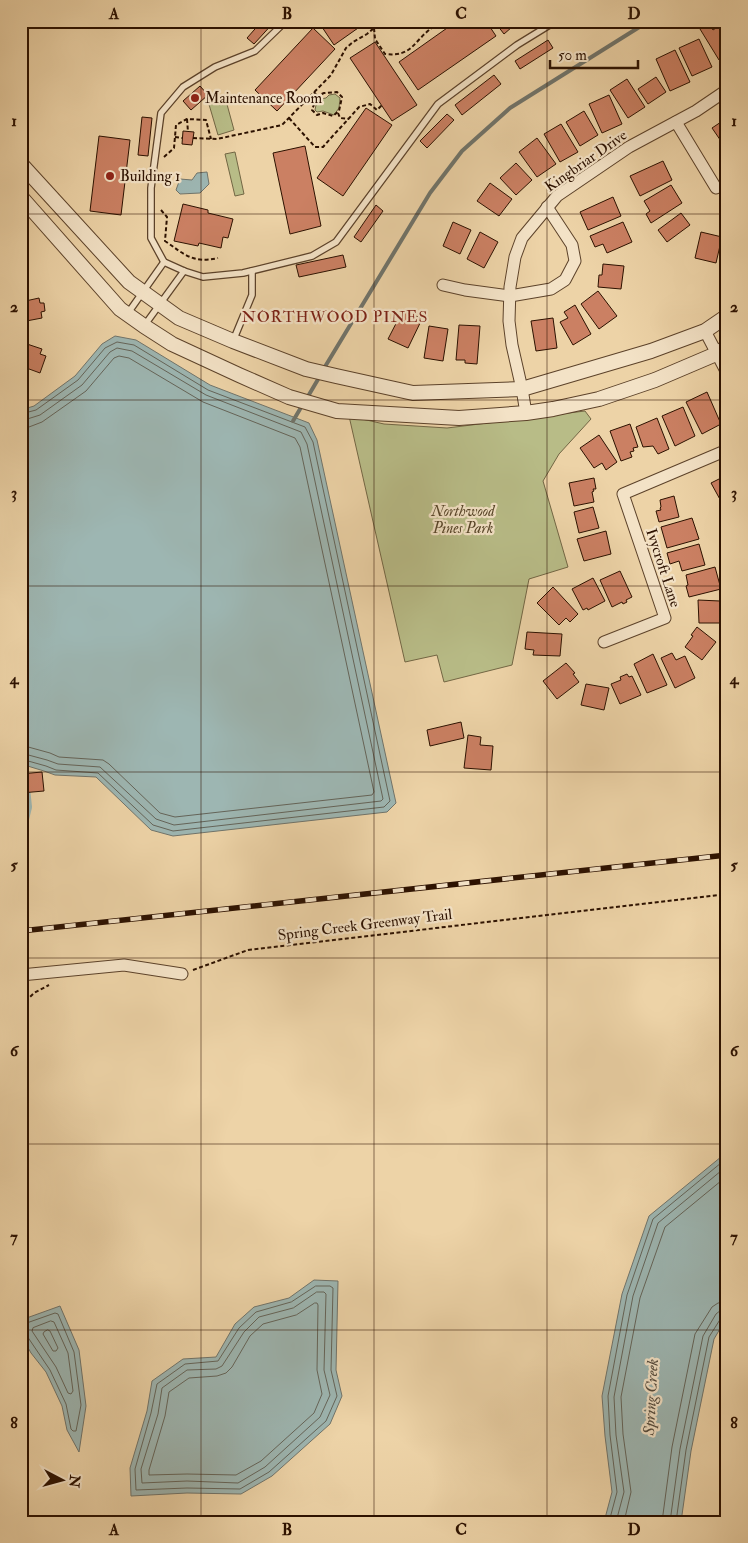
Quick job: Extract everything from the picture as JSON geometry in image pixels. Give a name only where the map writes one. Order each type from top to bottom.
[{"type":"street","name":"Kingbriar Drive","points":[[526,413],[509,321],[515,257],[522,238],[557,196],[629,147],[696,111],[727,90]]},
{"type":"street","points":[[676,122],[716,188]]},
{"type":"street","points":[[21,164],[129,282],[179,318],[306,369],[413,393],[522,389],[651,351],[705,331],[727,316]]},
{"type":"street","points":[[21,197],[120,309],[144,326],[172,344],[289,397],[337,411],[439,417],[482,417],[553,409],[622,392],[655,380],[721,350]]},
{"type":"street","points":[[443,286],[510,296],[551,289],[565,280],[574,261],[572,245],[548,206]]},
{"type":"street","points":[[705,331],[721,350],[727,373]]},
{"type":"street","name":"Ivycroft Lane","points":[[604,642],[665,618],[623,494],[727,450]]},
{"type":"street","points":[[21,975],[124,965],[182,974]]},
{"type":"lane","points":[[286,21],[255,51],[215,67],[183,87],[160,114],[151,188],[151,238],[164,262],[203,277],[243,273],[312,256],[336,242],[438,104],[518,45],[556,21]]},
{"type":"lane","points":[[127,314],[164,262]]},
{"type":"lane","points":[[233,341],[252,295],[252,270]]},
{"type":"lane","points":[[144,326],[184,271]]},
{"type":"path","points":[[193,138],[217,139],[282,125],[331,75],[346,48],[367,34],[379,21]]},
{"type":"path","points":[[374,28],[375,39],[386,54],[397,55],[410,50],[431,28],[447,21]]},
{"type":"path","points":[[314,92],[317,96]]},
{"type":"path","points":[[337,92],[342,97],[338,113],[333,116],[323,113],[317,115],[312,110],[317,96],[324,93],[337,92]]},
{"type":"path","points":[[289,118],[315,147],[323,147],[359,106],[370,104],[377,110],[382,105]]},
{"type":"path","points":[[338,113],[340,118],[349,119]]},
{"type":"path","points":[[163,158],[174,148],[176,125],[187,119],[206,120],[211,139]]},
{"type":"path","points":[[187,119],[188,132]]},
{"type":"path","points":[[175,136],[182,138]]},
{"type":"path","points":[[158,208],[167,217],[165,241],[189,258],[210,260],[218,258]]},
{"type":"path","points":[[720,832],[727,825]]},
{"type":"path","name":"Spring Creek Greenway Trail","points":[[182,974],[248,950],[727,894]]},
{"type":"path","points":[[21,1006],[34,993],[50,984]]},
{"type":"green space","points":[[335,94],[340,98],[339,108],[334,115],[315,110],[320,99]]},
{"type":"green space","points":[[225,97],[234,130],[218,135],[208,101]]},
{"type":"green space","points":[[235,152],[244,194],[235,196],[225,154]]},
{"type":"green space","name":"Northwood Pines Park","points":[[585,411],[591,419],[559,454],[543,481],[568,567],[529,579],[512,665],[444,682],[437,655],[405,662],[349,416],[384,424],[447,428]]},
{"type":"water","points":[[207,172],[209,184],[200,193],[180,194],[176,190],[180,179],[192,180],[197,173]]},
{"type":"water","points":[[115,336],[136,340],[210,385],[309,423],[317,440],[396,803],[387,812],[173,836],[151,830],[96,777],[55,775],[21,764],[21,410],[34,406],[75,376],[102,344]]},
{"type":"water","name":"Spring Creek","points":[[727,1152],[727,1317],[714,1339],[691,1451],[681,1522],[604,1522],[612,1492],[602,1396],[622,1294],[649,1216]]},
{"type":"water","points":[[314,1280],[338,1281],[336,1370],[342,1396],[330,1424],[272,1476],[241,1494],[187,1493],[131,1496],[130,1468],[147,1411],[152,1381],[183,1359],[216,1357],[235,1324],[254,1307],[289,1298]]},
{"type":"water","points":[[60,1306],[79,1350],[86,1406],[79,1452],[67,1430],[62,1406],[46,1372],[31,1353],[21,1335],[21,1320]]},
{"type":"building","points":[[262,21],[275,21],[254,44],[247,38]]},
{"type":"building","points":[[318,21],[368,21],[334,45]]},
{"type":"building","points":[[457,21],[486,21],[496,36],[418,90],[399,62]]},
{"type":"building","points":[[494,21],[519,21],[504,34]]},
{"type":"building","points":[[709,24],[713,30],[722,24],[727,32],[727,56],[719,60],[700,29]]},
{"type":"building","points":[[313,28],[335,49],[277,111],[255,90]]},
{"type":"building","points":[[699,39],[712,67],[692,76],[679,48]]},
{"type":"building","points":[[548,40],[553,48],[520,69],[515,61]]},
{"type":"building","points":[[375,42],[417,105],[392,121],[350,58]]},
{"type":"building","points":[[675,50],[690,82],[670,91],[656,59]]},
{"type":"building","points":[[494,75],[501,84],[462,115],[455,105]]},
{"type":"building","points":[[656,77],[666,92],[648,104],[638,89]]},
{"type":"building","points":[[627,79],[645,107],[628,118],[610,90]]},
{"type":"building","name":"Maintenance Room","points":[[200,86],[208,95],[191,110],[183,101]]},
{"type":"building","points":[[609,95],[622,124],[602,133],[589,104]]},
{"type":"building","points":[[366,108],[392,125],[343,196],[317,178]]},
{"type":"building","points":[[584,111],[598,135],[580,146],[566,122]]},
{"type":"building","points":[[447,114],[454,120],[427,148],[420,141]]},
{"type":"building","points":[[142,117],[152,118],[148,156],[138,155]]},
{"type":"building","points":[[727,118],[727,141],[723,144],[712,128]]},
{"type":"building","points":[[561,124],[578,152],[560,162],[544,134]]},
{"type":"building","points":[[183,131],[194,132],[192,145],[182,144]]},
{"type":"building","name":"Building 1","points":[[99,136],[130,140],[121,215],[90,211]]},
{"type":"building","points":[[537,138],[556,164],[537,177],[519,152]]},
{"type":"building","points":[[305,146],[321,226],[290,234],[273,153]]},
{"type":"building","points":[[663,161],[672,180],[640,196],[630,176]]},
{"type":"building","points":[[516,163],[532,180],[516,195],[500,178]]},
{"type":"building","points":[[490,183],[512,199],[499,216],[477,201]]},
{"type":"building","points":[[671,185],[682,203],[651,223],[646,214],[650,211],[644,201]]},
{"type":"building","points":[[613,197],[621,216],[588,230],[580,212]]},
{"type":"building","points":[[183,204],[233,219],[228,238],[223,237],[221,248],[199,243],[198,246],[174,241]]},
{"type":"building","points":[[376,205],[383,211],[361,242],[354,237]]},
{"type":"building","points":[[681,213],[690,225],[667,242],[658,230]]},
{"type":"building","points":[[453,222],[471,230],[460,254],[443,246]]},
{"type":"building","points":[[623,222],[632,242],[607,253],[603,244],[595,247],[590,236]]},
{"type":"building","points":[[480,232],[498,242],[484,268],[467,259]]},
{"type":"building","points":[[701,232],[722,237],[716,263],[695,258]]},
{"type":"building","points":[[343,255],[346,267],[299,277],[296,265]]},
{"type":"building","points":[[603,264],[624,266],[621,289],[598,287],[599,275],[602,275]]},
{"type":"building","points":[[598,291],[617,316],[599,329],[581,304]]},
{"type":"building","points":[[39,298],[40,303],[44,303],[45,311],[41,312],[42,318],[21,322],[21,302]]},
{"type":"building","points":[[575,305],[591,334],[573,345],[560,322],[568,318],[564,312]]},
{"type":"building","points":[[403,310],[422,319],[408,348],[388,339]]},
{"type":"building","points":[[553,318],[557,348],[536,351],[531,321]]},
{"type":"building","points":[[459,325],[480,326],[477,364],[465,363],[465,360],[456,360]]},
{"type":"building","points":[[429,326],[448,329],[443,361],[424,358]]},
{"type":"building","points":[[21,342],[42,349],[40,354],[46,356],[40,373],[21,366]]},
{"type":"building","points":[[707,392],[721,424],[702,434],[686,402]]},
{"type":"building","points":[[683,407],[695,436],[675,446],[662,416]]},
{"type":"building","points":[[657,418],[669,449],[658,454],[653,446],[643,447],[636,427]]},
{"type":"building","points":[[630,424],[638,447],[633,448],[634,451],[630,452],[632,457],[621,461],[610,431]]},
{"type":"building","points":[[599,435],[617,462],[606,470],[602,463],[594,468],[580,448]]},
{"type":"building","points":[[727,475],[727,500],[722,503],[711,483]]},
{"type":"building","points":[[594,478],[596,489],[593,489],[594,491],[592,492],[594,502],[574,506],[569,483]]},
{"type":"building","points":[[674,496],[679,517],[659,522],[656,511],[661,510],[660,500]]},
{"type":"building","points":[[593,507],[599,528],[579,533],[574,512]]},
{"type":"building","points":[[692,518],[699,539],[667,548],[661,527]]},
{"type":"building","points":[[606,531],[611,554],[584,561],[577,539]]},
{"type":"building","points":[[699,544],[705,565],[682,571],[679,561],[670,564],[667,553]]},
{"type":"building","points":[[715,567],[721,589],[689,597],[686,575]]},
{"type":"building","points":[[620,571],[632,597],[623,604],[622,602],[612,607],[600,580]]},
{"type":"building","points":[[593,578],[605,601],[588,610],[587,608],[583,610],[572,589]]},
{"type":"building","points":[[553,587],[578,614],[570,622],[566,618],[559,625],[537,603]]},
{"type":"building","points":[[698,600],[720,601],[720,623],[699,623]]},
{"type":"building","points":[[697,627],[716,642],[702,660],[685,647]]},
{"type":"building","points":[[527,632],[562,634],[560,656],[533,655],[534,650],[525,649]]},
{"type":"building","points":[[672,653],[676,660],[685,656],[695,678],[675,688],[661,658]]},
{"type":"building","points":[[653,654],[667,685],[647,693],[634,664]]},
{"type":"building","points":[[566,663],[575,673],[573,674],[579,682],[557,699],[543,681]]},
{"type":"building","points":[[627,674],[629,677],[632,676],[641,695],[620,704],[611,684],[621,680],[620,677]]},
{"type":"building","points":[[586,684],[609,688],[604,710],[581,705]]},
{"type":"building","points":[[461,722],[464,738],[430,746],[427,730]]},
{"type":"building","points":[[468,735],[481,737],[480,745],[493,746],[491,770],[464,768]]},
{"type":"building","points":[[42,772],[44,791],[21,793],[21,774]]},
{"type":"waterway","points":[[323,370],[430,193],[462,151],[510,108],[649,21]]},
{"type":"waterway","points":[[307,398],[320,376]]},
{"type":"waterway","points":[[293,421],[303,404]]},
{"type":"waterway","points":[[21,760],[26,807],[21,827]]},
{"type":"railway","points":[[21,931],[727,855]]},
{"type":"place","name":"Maintenance Room","points":[[195,98]]},
{"type":"place","name":"Building 1","points":[[110,176]]},
{"type":"district","name":"NORTHWOOD PINES","points":[[335,317]]}]
